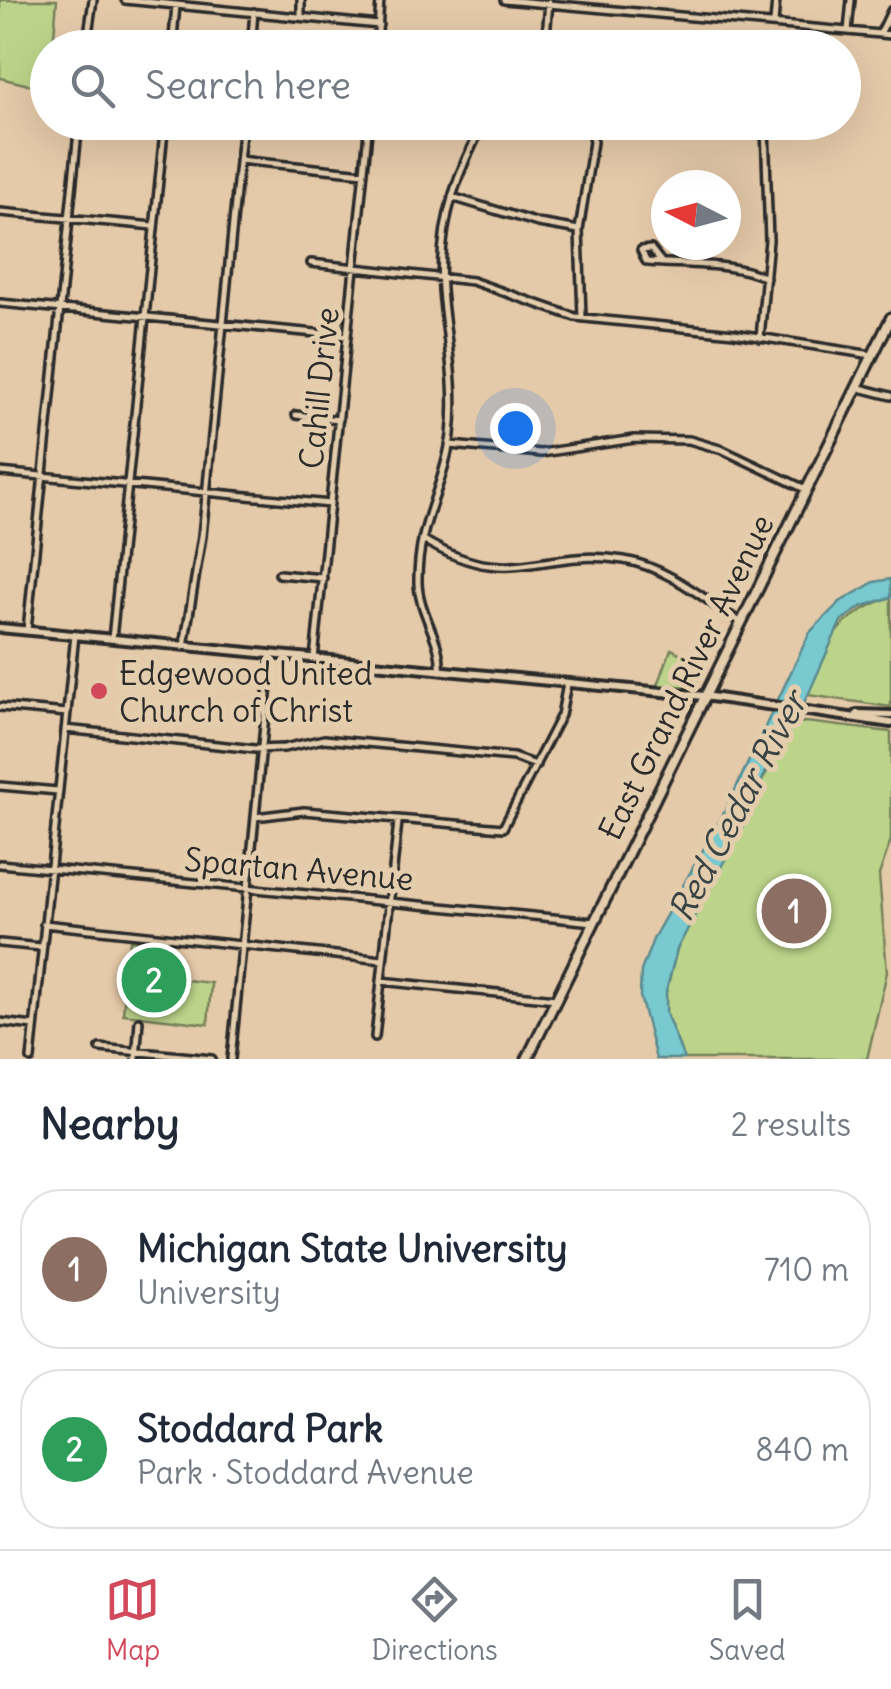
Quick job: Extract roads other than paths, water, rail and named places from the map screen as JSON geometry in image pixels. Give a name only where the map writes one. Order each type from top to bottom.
[{"type":"main road","name":"East Grand River Avenue","points":[[527,1059],[891,318]]},
{"type":"street","points":[[125,0],[379,25]]},
{"type":"street","points":[[220,9],[221,0]]},
{"type":"street","points":[[301,0],[301,17]]},
{"type":"street","points":[[379,30],[380,0]]},
{"type":"street","points":[[504,0],[837,30]]},
{"type":"street","points":[[774,24],[776,0]]},
{"type":"street","points":[[848,30],[851,0]]},
{"type":"street","points":[[88,30],[92,2]]},
{"type":"street","points":[[546,30],[548,2]]},
{"type":"street","points":[[174,30],[176,6]]},
{"type":"street","points":[[880,34],[891,11]]},
{"type":"street","points":[[252,30],[254,12]]},
{"type":"street","points":[[861,32],[891,36]]},
{"type":"street","points":[[27,630],[77,140]]},
{"type":"street","points":[[112,639],[162,140]]},
{"type":"street","points":[[184,646],[206,492],[242,140]]},
{"type":"street","name":"Cahill Drive","points":[[314,659],[367,140]]},
{"type":"street","points":[[440,672],[420,604],[421,538],[449,445],[454,364],[442,276],[452,197],[477,140]]},
{"type":"street","points":[[582,318],[579,230],[593,140]]},
{"type":"street","points":[[760,338],[766,278],[768,140]]},
{"type":"street","points":[[240,160],[364,173]]},
{"type":"street","points":[[452,197],[538,223],[579,230]]},
{"type":"street","points":[[0,212],[154,226]]},
{"type":"street","points":[[311,263],[488,284],[582,318],[872,354]]},
{"type":"street","points":[[662,263],[766,278]]},
{"type":"street","points":[[0,302],[347,336]]},
{"type":"street","points":[[856,387],[891,396]]},
{"type":"street","points":[[296,416],[339,420]]},
{"type":"street","points":[[449,445],[541,452],[634,439],[690,440],[738,456],[805,489]]},
{"type":"street","points":[[0,472],[330,504]]},
{"type":"street","points":[[421,538],[456,559],[488,568],[591,559],[636,563],[675,580],[740,622]]},
{"type":"street","points":[[279,574],[322,578]]},
{"type":"street","points":[[0,628],[704,696],[891,723]]},
{"type":"street","points":[[30,1059],[75,635]]},
{"type":"street","points":[[231,1059],[271,655]]},
{"type":"street","points":[[255,817],[304,811],[503,828],[561,715],[567,684]]},
{"type":"street","points":[[0,707],[66,714]]},
{"type":"street","points":[[846,714],[891,715]]},
{"type":"street","points":[[65,729],[262,749],[337,740],[513,757],[536,765]]},
{"type":"street","points":[[0,786],[58,791]]},
{"type":"street","points":[[375,1037],[398,820]]},
{"type":"street","name":"Spartan Avenue","points":[[0,864],[594,922]]},
{"type":"street","points":[[44,924],[383,960]]},
{"type":"street","points":[[0,944],[41,948]]},
{"type":"street","points":[[381,982],[556,999]]},
{"type":"street","points":[[136,1055],[139,1021]]},
{"type":"street","points":[[0,1022],[34,1026]]},
{"type":"street","points":[[100,1048],[136,1055],[212,1059]]},
{"type":"water","name":"Red Cedar River","points":[[891,579],[891,597],[861,607],[841,621],[808,695],[768,766],[743,826],[677,949],[666,992],[666,1013],[684,1059],[656,1059],[640,996],[641,971],[654,937],[726,809],[810,632],[840,602],[874,582]]},
{"type":"place","name":"Edgewood United Church of Christ","points":[[99,691]]},
{"type":"place","name":"Michigan State University","points":[[794,911]]},
{"type":"place","name":"Stoddard Park","points":[[154,980]]}]
